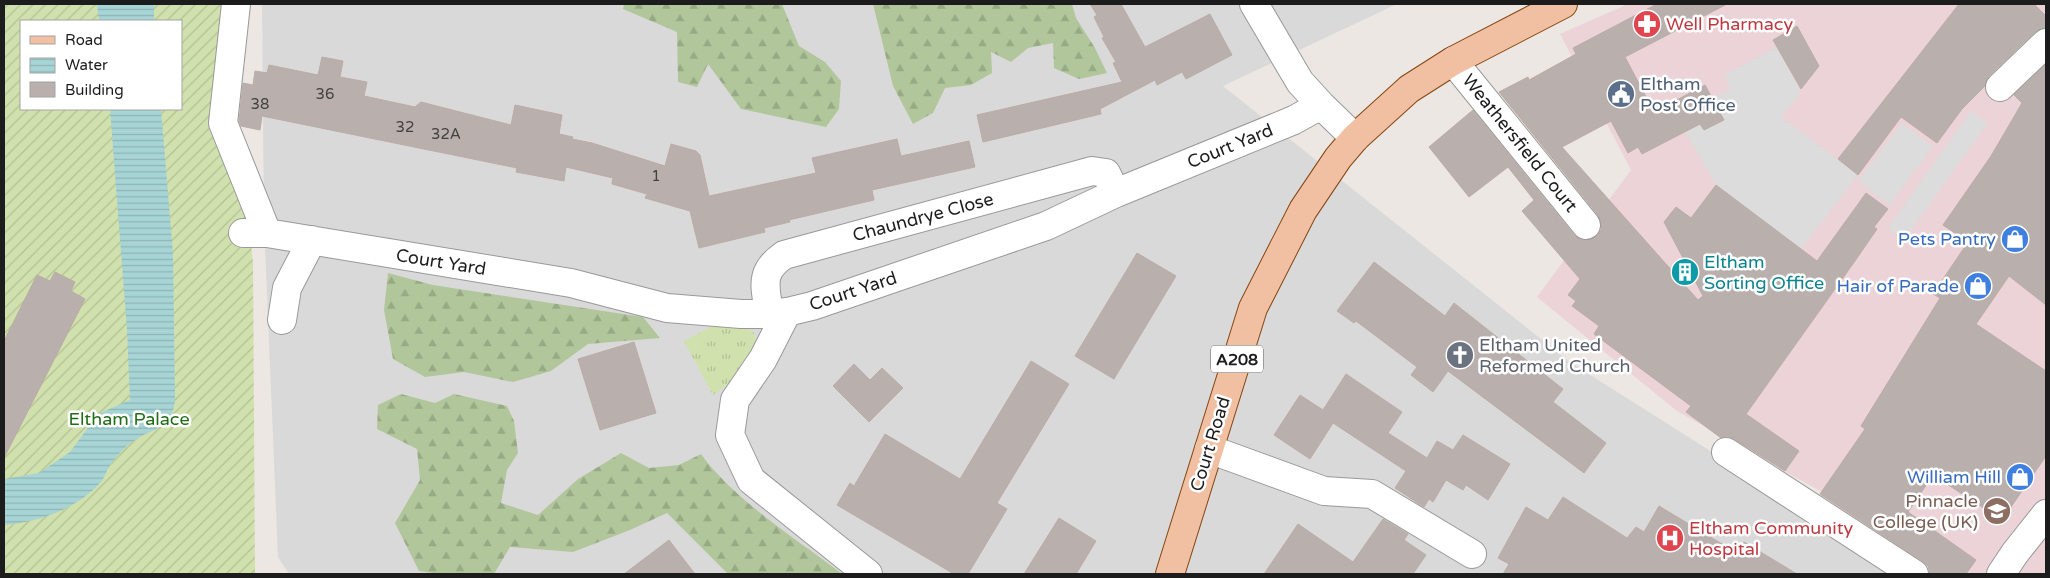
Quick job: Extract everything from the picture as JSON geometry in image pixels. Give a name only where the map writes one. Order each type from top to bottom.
[{"type":"main road","name":"A208","points":[[1347,148],[1410,89],[1454,61],[1562,4]]},
{"type":"main road","name":"Court Road","points":[[1170,574],[1253,308],[1303,210],[1347,148]]},
{"type":"street","name":"Court Yard","points":[[236,4],[223,124],[255,233],[312,240],[571,283],[667,308],[741,314],[778,313],[821,302],[1046,226],[1116,193],[1294,120],[1320,105]]},
{"type":"street","points":[[1254,4],[1300,82],[1320,105],[1347,148]]},
{"type":"street","points":[[2000,88],[2046,43]]},
{"type":"street","name":"Weathersfield Court","points":[[1454,61],[1586,225]]},
{"type":"street","name":"Chaundrye Close","points":[[778,313],[765,277],[772,263],[784,255],[1092,171],[1106,173],[1116,193]]},
{"type":"street","points":[[282,320],[288,288],[312,240]]},
{"type":"street","points":[[778,313],[763,359],[735,400],[730,434],[751,480],[868,574]]},
{"type":"street","points":[[1209,449],[1324,492],[1372,494],[1472,554]]},
{"type":"street","points":[[1726,452],[1914,574]]},
{"type":"street","points":[[2001,574],[2046,514]]},
{"type":"shaded area","points":[[262,4],[1397,4],[1223,86],[1570,362],[1905,574],[289,574],[278,557],[264,222]]},
{"type":"shaded area","points":[[1628,4],[2046,4],[2046,574],[1969,574],[1677,411],[1537,297],[1631,170],[1560,34]]},
{"type":"shaded area","points":[[1777,47],[1799,86],[1799,95],[1781,117],[1858,175],[1801,249],[1716,185],[1685,132],[1700,124],[1704,130],[1723,120],[1712,98],[1731,89],[1724,75]]},
{"type":"shaded area","points":[[1971,111],[1988,123],[1904,240],[1888,228]]},
{"type":"shaded area","points":[[1902,123],[1933,147],[1889,205],[1858,181]]},
{"type":"green space","name":"Eltham Palace","points":[[4,4],[226,4],[253,263],[255,574],[4,574]]},
{"type":"green space","points":[[624,4],[782,4],[799,46],[825,62],[841,81],[839,109],[826,127],[741,109],[708,64],[697,87],[678,82],[677,32],[623,9]]},
{"type":"green space","points":[[873,4],[1072,4],[1076,18],[1095,48],[1107,73],[1079,79],[1054,68],[1053,43],[1028,48],[1011,62],[991,52],[992,73],[971,85],[945,88],[933,113],[913,124],[893,86]]},
{"type":"green space","points":[[388,273],[433,285],[643,317],[660,338],[588,344],[551,371],[513,382],[464,372],[425,377],[393,359],[384,310]]},
{"type":"green space","points":[[722,321],[739,323],[754,333],[757,345],[731,382],[713,395],[684,341]]},
{"type":"green space","points":[[401,394],[435,403],[454,394],[507,406],[514,421],[518,453],[507,470],[501,503],[538,515],[578,479],[621,453],[649,468],[679,465],[701,454],[715,471],[748,503],[842,574],[728,574],[667,513],[630,530],[573,552],[510,547],[494,574],[439,574],[419,571],[395,523],[420,480],[417,449],[377,429],[378,405]]},
{"type":"water","points":[[97,4],[154,4],[154,20],[99,20]]},
{"type":"water","points":[[110,110],[161,110],[173,253],[175,396],[171,416],[166,423],[128,445],[110,465],[101,482],[81,500],[44,517],[4,525],[4,479],[39,473],[70,452],[98,414],[130,400],[127,330]]},
{"type":"building","points":[[1090,4],[1121,4],[1145,47],[1210,14],[1232,55],[1186,79],[1182,72],[1157,85],[1155,80],[1100,109],[1101,114],[983,142],[977,115],[1122,82],[1113,63],[1116,62],[1102,38],[1104,37],[1094,17],[1097,15]]},
{"type":"building","points":[[1657,4],[1727,4],[1625,57],[1654,112],[1705,85],[1724,120],[1704,130],[1700,124],[1642,154],[1638,147],[1628,153],[1611,121],[1562,147],[1698,300],[1703,296],[1664,222],[1676,207],[1691,218],[1716,185],[1817,261],[1866,193],[1888,209],[1874,227],[1877,229],[1855,261],[1746,414],[1799,451],[1785,471],[1734,439],[1727,436],[1721,438],[1686,412],[1691,406],[1594,334],[1599,326],[1572,306],[1576,301],[1568,295],[1580,279],[1522,211],[1534,200],[1508,167],[1469,197],[1429,147],[1473,110],[1574,235],[1581,240],[1595,237],[1601,230],[1601,222],[1598,215],[1499,92],[1528,77],[1529,80],[1576,54],[1573,48]]},
{"type":"building","points":[[1959,4],[2034,4],[2046,16],[2046,28],[2035,32],[1989,76],[1985,86],[1962,109],[1937,143],[1901,117],[1858,175],[1838,159]]},
{"type":"building","points":[[1797,26],[1819,66],[1801,89],[1773,40]]},
{"type":"building","points":[[322,57],[343,61],[340,77],[367,82],[364,96],[415,107],[421,102],[511,125],[515,105],[562,115],[559,134],[665,166],[671,144],[696,151],[700,155],[709,196],[816,173],[812,158],[897,139],[901,156],[969,141],[975,167],[872,190],[874,200],[789,220],[790,222],[764,228],[765,232],[699,248],[690,211],[645,198],[647,194],[612,184],[613,178],[566,167],[564,181],[516,172],[517,168],[262,116],[260,130],[241,126],[239,121],[243,83],[253,85],[255,71],[267,73],[269,65],[318,75]]},
{"type":"building","points":[[2046,64],[2046,305],[2009,276],[1976,324],[2046,371],[2046,456],[2002,520],[1933,475],[1908,512],[1976,560],[1966,574],[1930,574],[1928,566],[1922,561],[1820,494],[1865,429],[1861,426],[1940,298],[1933,294],[1968,242],[1943,225],[1991,156],[2022,103],[2014,95]]},
{"type":"building","points":[[1137,253],[1176,276],[1114,379],[1075,356]]},
{"type":"building","name":"Eltham United Reformed Church","points":[[1374,262],[1445,316],[1454,303],[1563,389],[1553,402],[1606,443],[1584,473],[1448,371],[1433,392],[1411,375],[1417,367],[1356,321],[1354,323],[1337,311]]},
{"type":"building","name":"Eltham Palace","points":[[55,272],[75,282],[71,291],[85,299],[4,458],[4,341],[37,275],[50,281]]},
{"type":"building","points":[[634,342],[656,413],[600,430],[578,359]]},
{"type":"building","points":[[1031,361],[1069,384],[997,503],[1007,509],[968,574],[954,574],[837,505],[850,483],[854,486],[885,434],[960,479]]},
{"type":"building","points":[[854,364],[870,380],[882,368],[903,388],[869,422],[833,386]]},
{"type":"building","points":[[1346,374],[1402,412],[1388,433],[1427,458],[1437,441],[1453,450],[1463,435],[1510,464],[1488,500],[1466,485],[1463,490],[1446,480],[1433,502],[1429,499],[1424,507],[1395,488],[1406,471],[1333,423],[1310,459],[1274,435],[1300,395],[1323,410]]},
{"type":"building","points":[[1563,497],[1627,538],[1636,527],[1644,532],[1659,506],[1737,553],[1744,542],[1797,574],[1503,574],[1509,564],[1498,558],[1526,507],[1548,520]]},
{"type":"building","points":[[1059,518],[1096,541],[1076,574],[1024,574]]},
{"type":"building","points":[[1383,519],[1408,534],[1404,540],[1426,555],[1413,574],[1264,574],[1298,524],[1353,562]]},
{"type":"building","points":[[669,540],[695,574],[624,574]]},
{"type":"place","name":"Well Pharmacy","points":[[1647,24]]},
{"type":"place","name":"Eltham Post Office","points":[[1621,94]]},
{"type":"place","name":"Pets Pantry","points":[[2015,239]]},
{"type":"place","name":"Eltham Sorting Office","points":[[1685,272]]},
{"type":"place","name":"Hair of Parade","points":[[1978,286]]},
{"type":"place","name":"Eltham United Reformed Church","points":[[1460,355]]},
{"type":"place","name":"William Hill","points":[[2020,477]]},
{"type":"place","name":"Pinnacle College (UK)","points":[[1997,511]]},
{"type":"place","name":"Eltham Community Hospital","points":[[1670,538]]}]
